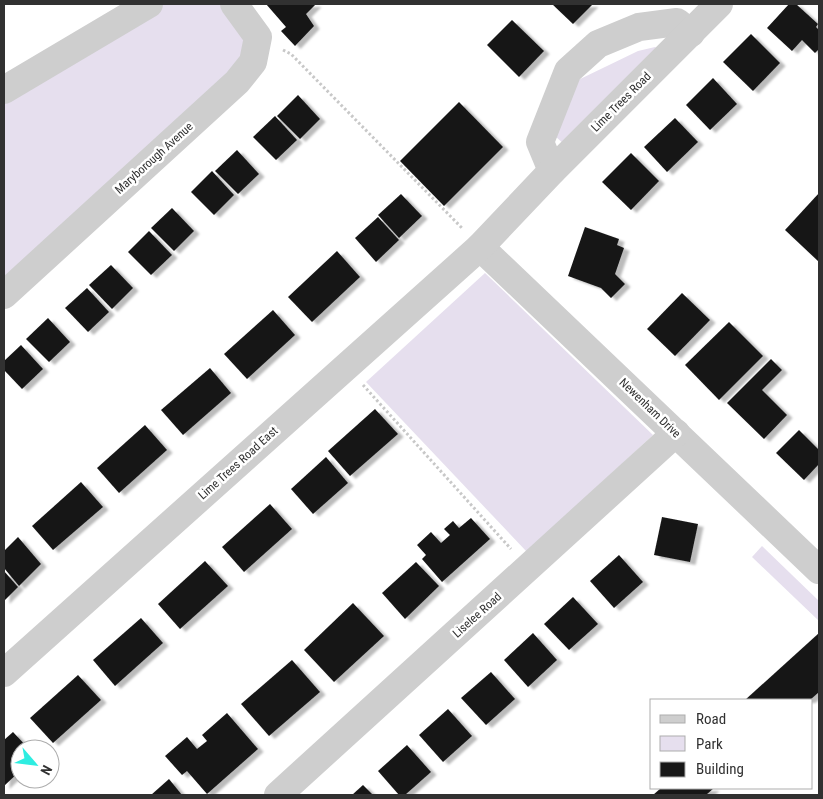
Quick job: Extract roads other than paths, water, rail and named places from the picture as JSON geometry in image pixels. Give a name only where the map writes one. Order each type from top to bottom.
[{"type":"street","points":[[4,90],[149,4]]},
{"type":"street","name":"Maryborough Avenue","points":[[4,296],[237,82],[253,62],[258,37],[234,4]]},
{"type":"street","name":"Lime Trees Road","points":[[477,250],[552,171],[720,4]]},
{"type":"street","points":[[552,171],[540,142],[568,71],[598,44],[639,27],[677,22],[690,33]]},
{"type":"street","name":"Lime Trees Road East","points":[[4,673],[345,366],[477,250]]},
{"type":"street","name":"Newenham Drive","points":[[477,250],[676,433],[819,570]]},
{"type":"street","name":"Liselee Road","points":[[278,795],[676,433]]}]
